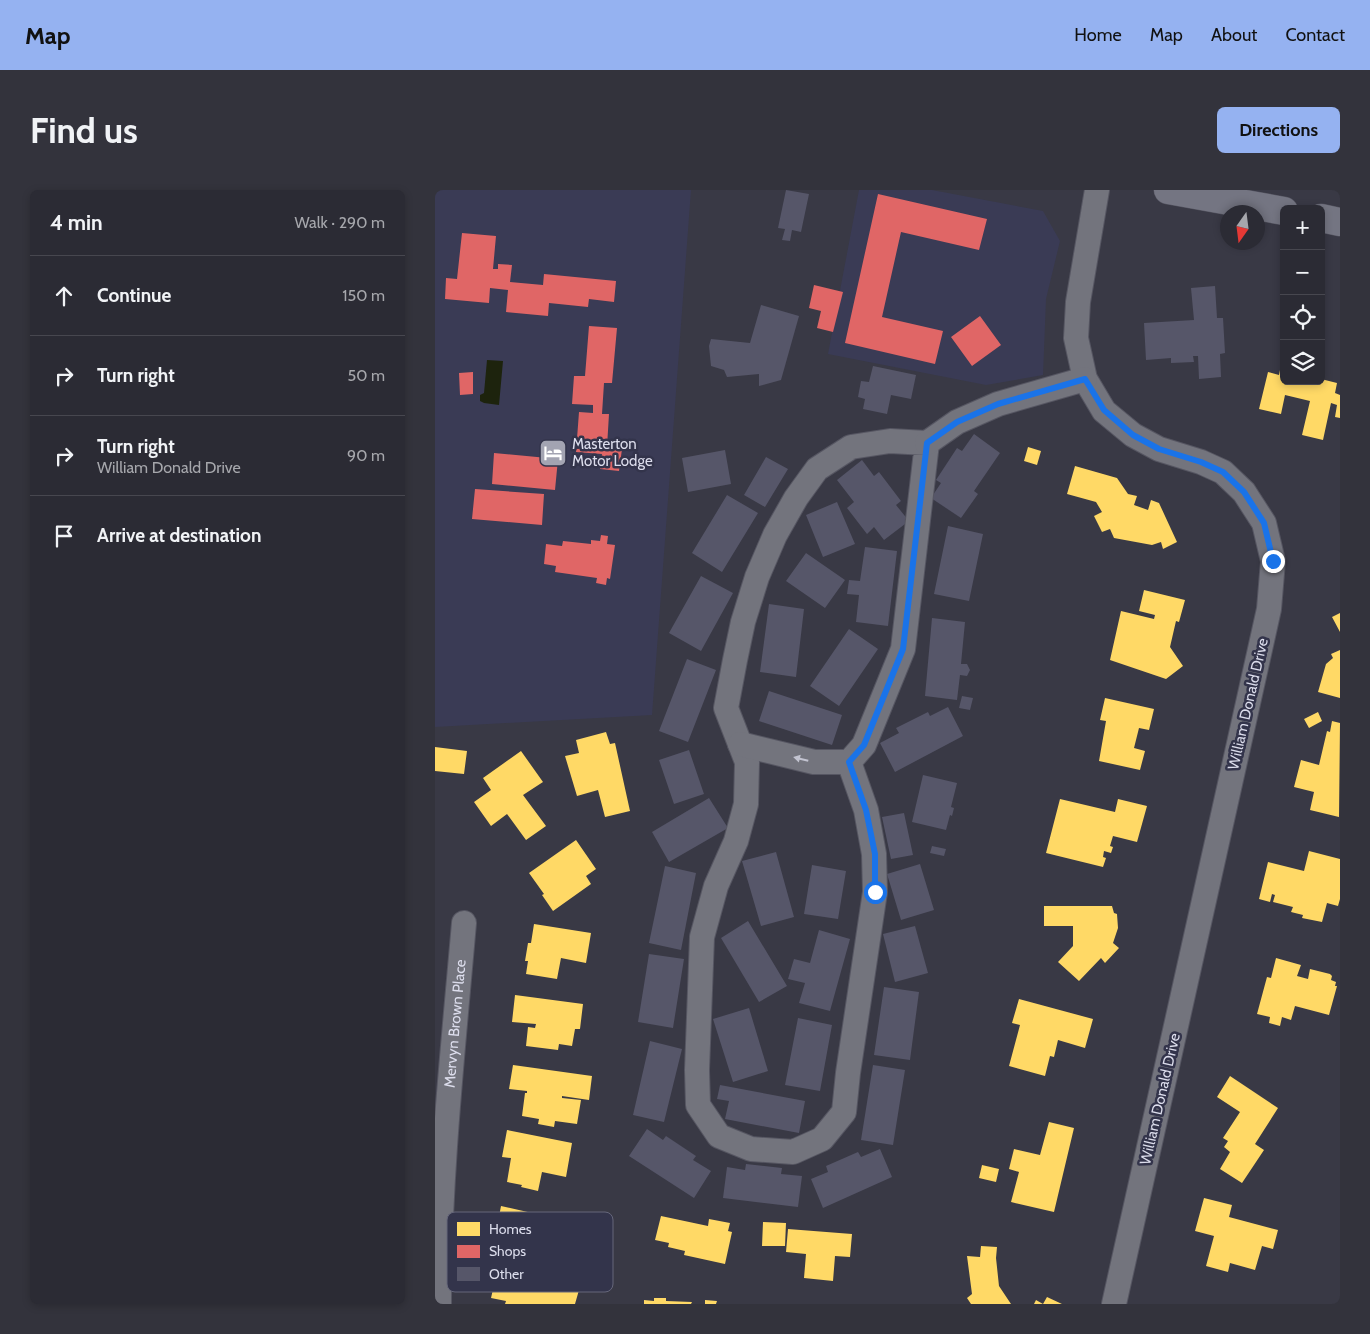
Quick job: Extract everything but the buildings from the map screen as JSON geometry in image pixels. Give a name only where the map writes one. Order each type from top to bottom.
[{"type":"highway","points":[[1167,190],[1280,210]]},
{"type":"highway","points":[[1325,219],[1340,222]]},
{"type":"street","name":"William Donald Drive","points":[[1097,190],[1078,302],[1076,338],[1085,379],[1104,410],[1133,435],[1159,449],[1201,462],[1223,472],[1244,492],[1264,523],[1273,561],[1269,609],[1114,1304]]},
{"type":"street","points":[[849,762],[866,810],[875,854],[875,892],[844,1112],[822,1139],[793,1152],[751,1149],[719,1136],[699,1106],[697,1070],[703,936],[717,886],[737,841],[746,804],[747,762],[726,708],[743,622],[757,577],[775,535],[795,498],[817,470],[851,447],[890,441],[927,443],[957,422],[998,404],[1085,379]]},
{"type":"street","points":[[741,744],[814,762],[849,762],[864,745],[903,649],[927,443]]},
{"type":"street","name":"Mervyn Brown Place","points":[[439,1304],[439,1256],[448,1110],[464,923]]},
{"type":"shaded area","name":"Masterton Motor Lodge","points":[[435,190],[691,190],[652,715],[435,727]]},
{"type":"shaded area","points":[[859,190],[932,190],[1043,211],[1060,241],[1046,299],[1043,375],[986,385],[828,354]]},
{"type":"shaded area","points":[[487,360],[503,361],[499,405],[480,401],[480,395],[484,393]]},
{"type":"place","name":"Masterton Motor Lodge","points":[[553,453]]},
{"type":"route","points":[[875,892],[875,854],[866,810],[849,762],[864,745],[903,649],[921,508],[927,443],[957,422],[998,404],[1085,379],[1104,410],[1133,435],[1159,449],[1201,462],[1223,472],[1244,492],[1264,523],[1273,561]]}]
